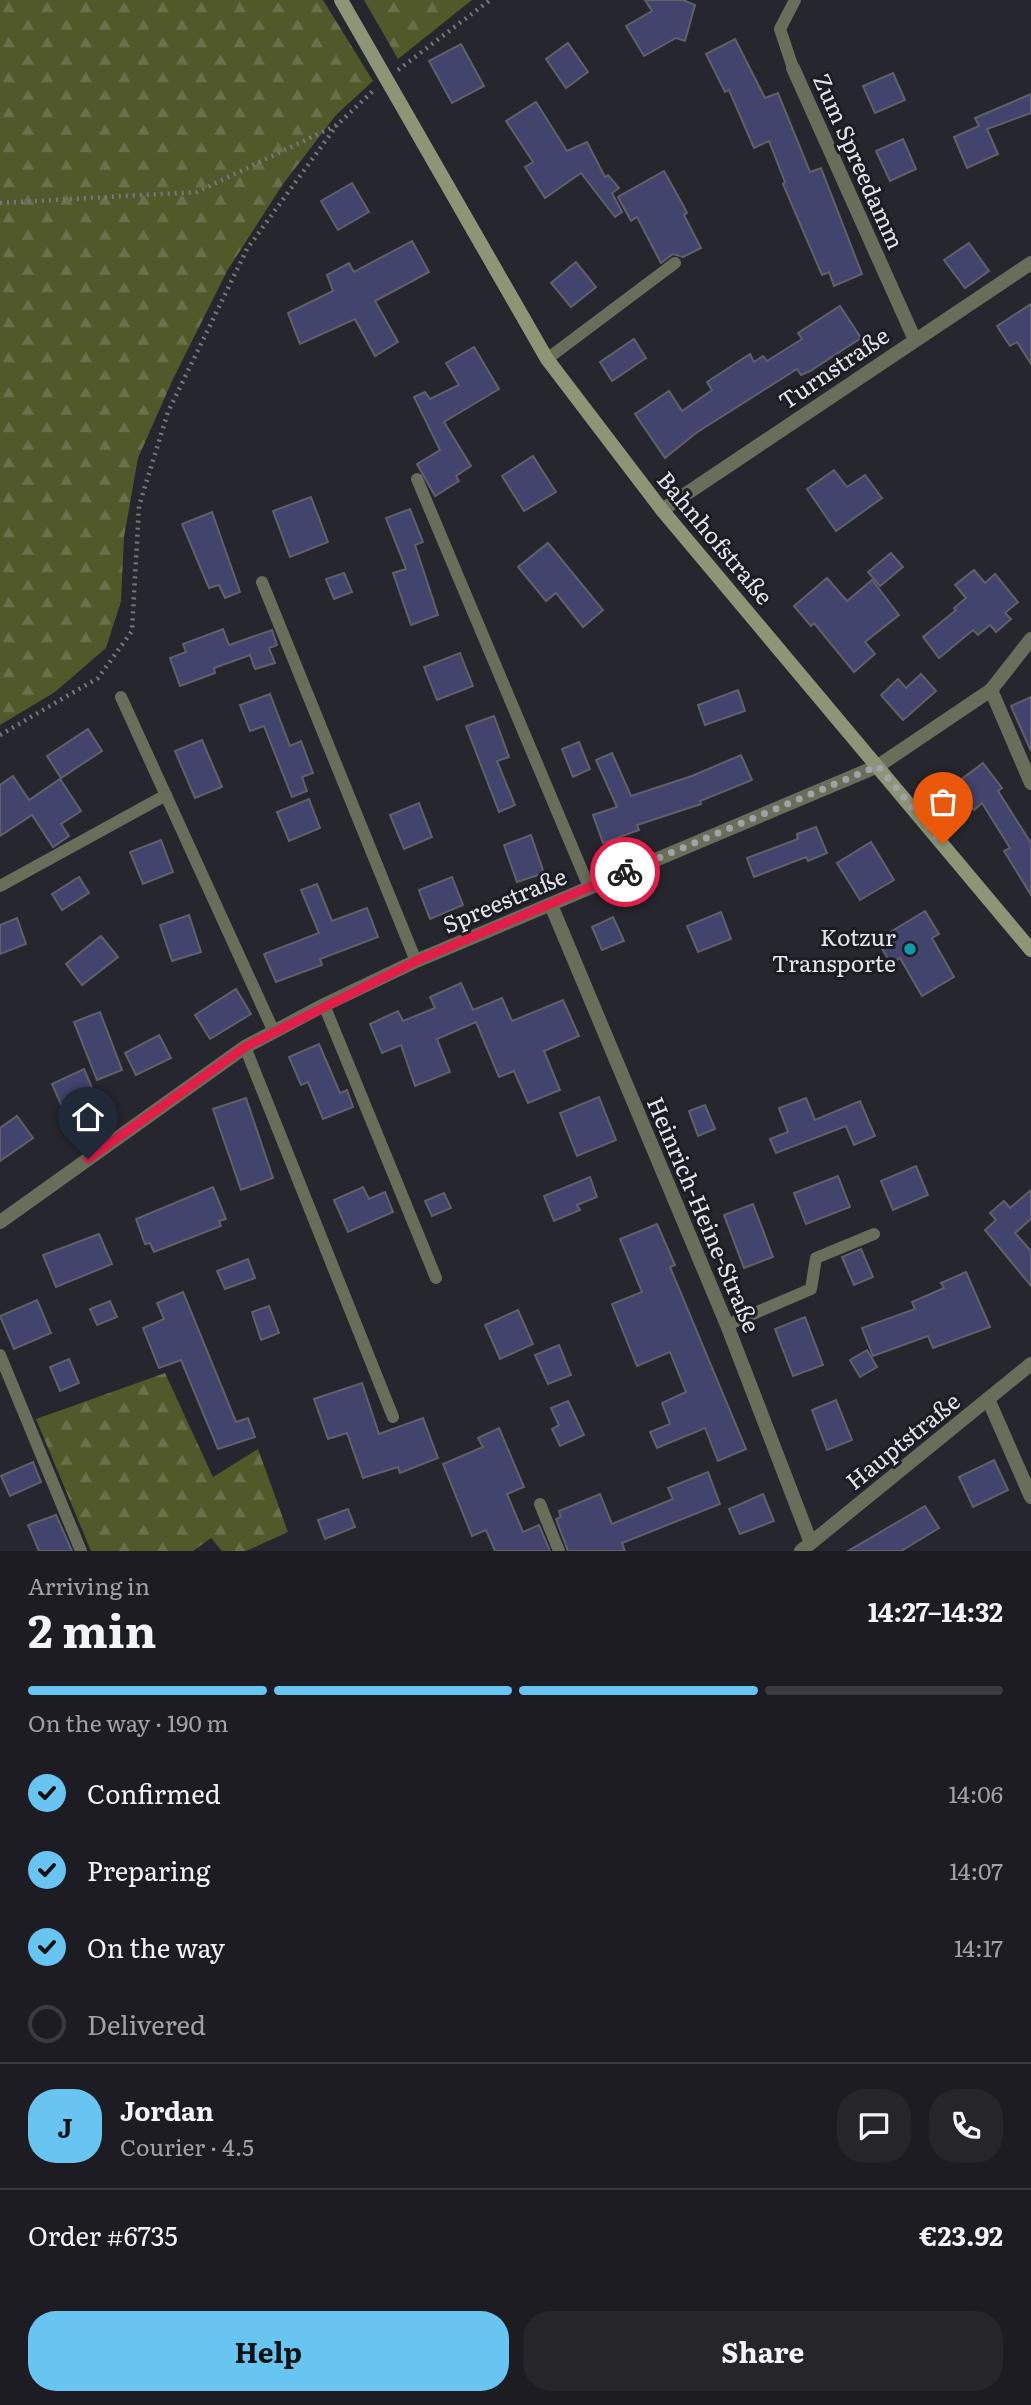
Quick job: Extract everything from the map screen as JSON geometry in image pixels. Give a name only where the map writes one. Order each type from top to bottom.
[{"type":"main road","name":"Bahnhofstraße","points":[[341,0],[547,359],[662,510],[1031,950]]},
{"type":"street","name":"Zum Spreedamm","points":[[793,68],[915,340]]},
{"type":"street","name":"Turnstraße","points":[[662,510],[1031,263]]},
{"type":"street","name":"Spreestraße","points":[[0,1222],[245,1047],[324,1005],[416,961],[878,766],[991,690],[1031,639]]},
{"type":"street","points":[[991,690],[1031,783]]},
{"type":"street","name":"Heinrich-Heine-Straße","points":[[551,905],[727,1325],[806,1547]]},
{"type":"street","name":"Hauptstraße","points":[[806,1547],[1031,1364]]},
{"type":"street","points":[[988,1399],[1031,1497]]},
{"type":"lane","name":"Zum Spreedamm","points":[[793,68],[780,29],[795,0]]},
{"type":"lane","points":[[547,359],[675,263]]},
{"type":"lane","points":[[417,479],[589,887]]},
{"type":"lane","points":[[262,582],[416,961]]},
{"type":"lane","points":[[121,696],[274,1032]]},
{"type":"lane","points":[[0,886],[166,795]]},
{"type":"lane","points":[[324,1005],[436,1278]]},
{"type":"lane","points":[[245,1047],[393,1417]]},
{"type":"lane","points":[[727,1325],[811,1289],[816,1258],[874,1234]]},
{"type":"lane","points":[[0,1354],[81,1551]]},
{"type":"lane","points":[[540,1504],[559,1551]]},
{"type":"path","points":[[0,736],[98,678],[132,631],[139,506],[169,412],[247,249],[337,125],[386,79],[490,0]]},
{"type":"path","points":[[0,202],[197,192],[337,125]]},
{"type":"green space","points":[[0,0],[323,0],[373,81],[336,115],[283,184],[227,271],[173,379],[138,458],[124,537],[121,601],[106,648],[55,692],[0,725]]},
{"type":"green space","points":[[364,0],[472,0],[398,59]]},
{"type":"green space","points":[[165,1373],[213,1477],[258,1449],[288,1532],[246,1551],[222,1551],[211,1538],[193,1551],[91,1551],[36,1419]]},
{"type":"building","points":[[645,0],[683,0],[695,5],[685,41],[676,38],[644,56],[626,26],[652,11]]},
{"type":"building","points":[[735,39],[765,98],[778,93],[810,172],[821,168],[862,274],[834,286],[829,272],[822,275],[783,184],[785,182],[769,141],[754,148],[729,90],[725,92],[706,54]]},
{"type":"building","points":[[568,43],[588,72],[566,88],[546,59]]},
{"type":"building","points":[[461,44],[484,86],[452,103],[429,61]]},
{"type":"building","points":[[893,73],[905,100],[875,113],[863,86]]},
{"type":"building","points":[[1031,94],[1031,113],[987,129],[998,154],[967,168],[954,137],[979,126],[975,118]]},
{"type":"building","points":[[536,102],[567,151],[587,142],[605,177],[608,175],[619,188],[612,193],[622,212],[615,217],[581,173],[545,198],[525,167],[533,162],[506,121]]},
{"type":"building","points":[[903,139],[916,169],[890,181],[876,151]]},
{"type":"building","points":[[664,171],[687,213],[684,215],[701,248],[683,257],[673,254],[661,263],[637,217],[631,221],[618,197]]},
{"type":"building","points":[[352,183],[369,212],[338,230],[321,201]]},
{"type":"building","points":[[412,241],[429,272],[375,301],[398,342],[375,356],[355,319],[300,344],[288,313],[333,291],[327,275],[349,263],[354,272]]},
{"type":"building","points":[[969,243],[989,271],[965,288],[944,260]]},
{"type":"building","points":[[576,262],[596,287],[571,307],[551,283]]},
{"type":"building","points":[[1031,304],[1031,364],[1017,342],[1010,346],[997,326]]},
{"type":"building","points":[[840,306],[861,338],[810,371],[801,375],[797,369],[696,433],[665,458],[635,414],[669,391],[682,411],[712,390],[707,382],[750,354],[754,362],[763,356],[767,361],[802,339],[798,333]]},
{"type":"building","points":[[634,339],[646,358],[612,381],[600,362]]},
{"type":"building","points":[[474,347],[499,389],[444,422],[471,466],[456,476],[459,481],[435,496],[417,464],[440,450],[414,397],[425,392],[430,399],[459,385],[446,363]]},
{"type":"building","points":[[533,456],[556,492],[524,511],[502,476]]},
{"type":"building","points":[[834,470],[847,487],[865,475],[882,498],[836,531],[807,489]]},
{"type":"building","points":[[311,497],[328,542],[290,557],[273,511]]},
{"type":"building","points":[[410,509],[423,542],[415,545],[438,615],[411,625],[393,573],[406,569],[386,518]]},
{"type":"building","points":[[212,512],[240,592],[225,598],[219,585],[209,588],[182,524]]},
{"type":"building","points":[[548,543],[603,610],[583,627],[556,593],[546,601],[518,567]]},
{"type":"building","points":[[891,553],[903,567],[880,586],[868,572]]},
{"type":"building","points":[[974,570],[985,583],[995,574],[1018,602],[1005,613],[1011,619],[996,632],[990,625],[978,635],[973,630],[939,658],[923,637],[956,610],[954,608],[966,598],[955,585]]},
{"type":"building","points":[[344,573],[352,592],[334,599],[326,579]]},
{"type":"building","points":[[827,578],[847,601],[872,580],[899,615],[865,642],[875,654],[854,672],[814,623],[811,626],[794,606]]},
{"type":"building","points":[[223,629],[229,645],[272,630],[277,645],[269,648],[275,663],[255,669],[250,655],[214,668],[215,673],[180,686],[170,658],[186,652],[183,644]]},
{"type":"building","points":[[460,653],[473,686],[437,700],[424,667]]},
{"type":"building","points":[[921,674],[936,691],[903,720],[881,695],[898,679],[906,688]]},
{"type":"building","points":[[738,690],[745,711],[705,725],[698,705]]},
{"type":"building","points":[[270,694],[290,746],[301,741],[313,773],[302,777],[307,791],[292,797],[264,726],[250,731],[240,705]]},
{"type":"building","points":[[1031,697],[1031,751],[1011,706]]},
{"type":"building","points":[[494,716],[509,757],[497,761],[515,805],[499,812],[466,726]]},
{"type":"building","points":[[88,729],[102,751],[61,778],[47,756]]},
{"type":"building","points":[[202,740],[222,787],[195,798],[175,751]]},
{"type":"building","points":[[579,742],[590,769],[573,777],[562,749]]},
{"type":"building","points":[[612,753],[631,796],[692,776],[741,755],[752,780],[700,801],[701,804],[637,825],[639,830],[603,843],[593,815],[617,807],[596,760]]},
{"type":"building","points":[[983,763],[1002,788],[998,791],[1031,843],[1031,895],[1004,851],[1010,848],[982,803],[974,810],[955,784]]},
{"type":"building","points":[[13,776],[29,800],[60,779],[81,811],[61,824],[69,836],[53,847],[32,815],[0,836],[0,785]]},
{"type":"building","points":[[309,799],[320,828],[289,841],[277,812]]},
{"type":"building","points":[[419,803],[432,837],[404,849],[390,815]]},
{"type":"building","points":[[816,827],[827,853],[808,861],[806,857],[754,877],[747,858],[798,839],[797,834]]},
{"type":"building","points":[[531,835],[544,873],[517,882],[504,845]]},
{"type":"building","points":[[161,840],[173,872],[143,884],[130,852]]},
{"type":"building","points":[[871,842],[894,880],[860,900],[837,863]]},
{"type":"building","points":[[79,877],[89,893],[62,910],[52,894]]},
{"type":"building","points":[[452,877],[463,905],[430,919],[419,890]]},
{"type":"building","points":[[317,884],[332,921],[367,908],[378,937],[320,959],[322,965],[276,982],[264,954],[319,933],[301,890]]},
{"type":"building","name":"Kotzur Transporte","points":[[925,911],[939,934],[932,938],[954,977],[922,996],[900,958],[891,964],[877,940]]},
{"type":"building","points":[[721,912],[731,939],[698,952],[687,926]]},
{"type":"building","points":[[189,915],[201,952],[172,961],[160,925]]},
{"type":"building","points":[[613,917],[624,941],[602,950],[592,927]]},
{"type":"building","points":[[17,918],[26,944],[0,954],[0,925]]},
{"type":"building","points":[[101,936],[118,957],[82,985],[66,964]]},
{"type":"building","points":[[461,983],[473,1010],[502,998],[512,1021],[563,1000],[579,1036],[544,1051],[560,1090],[528,1103],[514,1071],[499,1077],[476,1022],[437,1039],[450,1072],[415,1086],[401,1045],[382,1053],[370,1024],[398,1011],[403,1021],[435,1008],[430,997]]},
{"type":"building","points":[[236,989],[251,1014],[210,1039],[195,1015]]},
{"type":"building","points":[[100,1012],[122,1070],[97,1080],[74,1022]]},
{"type":"building","points":[[159,1035],[171,1058],[136,1075],[125,1053]]},
{"type":"building","points":[[319,1044],[340,1093],[347,1090],[353,1107],[323,1119],[308,1082],[301,1085],[289,1057]]},
{"type":"building","points":[[84,1069],[95,1095],[63,1109],[52,1084]]},
{"type":"building","points":[[599,1097],[616,1140],[577,1156],[560,1113]]},
{"type":"building","points":[[246,1098],[273,1178],[241,1190],[213,1109]]},
{"type":"building","points":[[806,1098],[815,1120],[860,1101],[875,1136],[854,1145],[846,1126],[776,1153],[770,1139],[788,1132],[779,1108]]},
{"type":"building","points":[[705,1105],[715,1129],[698,1136],[689,1111]]},
{"type":"building","points":[[17,1116],[33,1138],[0,1161],[0,1128]]},
{"type":"building","points":[[916,1166],[928,1195],[893,1210],[881,1181]]},
{"type":"building","points":[[838,1176],[850,1207],[806,1224],[794,1193]]},
{"type":"building","points":[[590,1177],[597,1197],[577,1205],[580,1210],[554,1221],[544,1196]]},
{"type":"building","points":[[213,1187],[226,1219],[219,1221],[221,1226],[154,1252],[150,1243],[145,1244],[136,1219]]},
{"type":"building","points":[[363,1187],[369,1199],[385,1192],[393,1212],[348,1232],[334,1200]]},
{"type":"building","points":[[1031,1190],[1031,1219],[1015,1233],[1031,1251],[1031,1286],[985,1230],[996,1220],[990,1213],[1004,1201],[1010,1208]]},
{"type":"building","points":[[444,1193],[451,1208],[432,1216],[425,1201]]},
{"type":"building","points":[[753,1204],[773,1257],[744,1268],[724,1215]]},
{"type":"building","points":[[657,1224],[675,1265],[670,1267],[746,1449],[718,1461],[705,1428],[657,1448],[650,1432],[670,1424],[662,1403],[686,1392],[670,1352],[637,1366],[612,1304],[642,1292],[620,1239]]},
{"type":"building","points":[[99,1234],[112,1264],[56,1287],[43,1255]]},
{"type":"building","points":[[861,1249],[873,1277],[854,1285],[842,1257]]},
{"type":"building","points":[[248,1259],[255,1278],[225,1289],[217,1271]]},
{"type":"building","points":[[966,1272],[990,1327],[933,1348],[928,1336],[873,1356],[862,1328],[915,1309],[912,1302],[944,1288],[941,1283]]},
{"type":"building","points":[[183,1292],[236,1422],[248,1418],[255,1437],[218,1449],[181,1360],[159,1368],[143,1328],[164,1319],[157,1303]]},
{"type":"building","points":[[37,1300],[51,1333],[14,1349],[0,1316]]},
{"type":"building","points":[[110,1301],[117,1317],[97,1325],[90,1309]]},
{"type":"building","points":[[269,1306],[279,1333],[261,1340],[252,1312]]},
{"type":"building","points":[[518,1310],[533,1344],[500,1359],[485,1325]]},
{"type":"building","points":[[805,1317],[823,1365],[793,1376],[775,1329]]},
{"type":"building","points":[[559,1345],[571,1375],[548,1384],[535,1355]]},
{"type":"building","points":[[867,1350],[877,1367],[860,1377],[850,1360]]},
{"type":"building","points":[[69,1359],[79,1383],[60,1391],[50,1367]]},
{"type":"building","points":[[362,1383],[379,1434],[423,1418],[438,1458],[400,1473],[398,1467],[363,1478],[347,1433],[328,1439],[314,1399]]},
{"type":"building","points":[[836,1400],[852,1440],[827,1450],[812,1410]]},
{"type":"building","points":[[568,1401],[584,1435],[560,1446],[552,1429],[559,1425],[551,1408]]},
{"type":"building","points":[[499,1428],[524,1487],[507,1494],[523,1532],[539,1525],[550,1551],[495,1551],[486,1530],[472,1536],[443,1464],[483,1447],[478,1438]]},
{"type":"building","points":[[994,1460],[1008,1490],[973,1507],[959,1477]]},
{"type":"building","points":[[33,1462],[41,1482],[10,1496],[1,1476]]},
{"type":"building","points":[[708,1472],[720,1504],[622,1543],[625,1551],[568,1551],[556,1519],[561,1517],[559,1511],[600,1494],[612,1524],[673,1499],[668,1488]]},
{"type":"building","points":[[763,1494],[774,1521],[740,1534],[729,1509]]},
{"type":"building","points":[[925,1506],[939,1528],[901,1551],[848,1551]]},
{"type":"building","points":[[348,1509],[355,1527],[325,1539],[318,1520]]},
{"type":"building","points":[[56,1515],[72,1551],[39,1551],[28,1525]]},
{"type":"way so far","points":[[625,872],[878,766],[943,844]]},
{"type":"place","name":"Kotzur Transporte","points":[[910,949]]},
{"type":"route","points":[[88,1159],[245,1047],[416,961],[625,872]]}]
